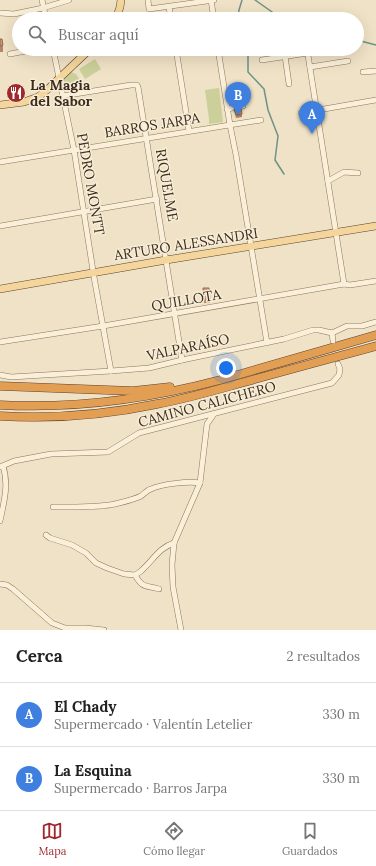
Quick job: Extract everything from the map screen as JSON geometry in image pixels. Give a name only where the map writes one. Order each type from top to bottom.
[{"type":"highway","points":[[0,405],[67,405],[125,400],[155,395],[242,374],[376,335]]},
{"type":"highway","points":[[0,416],[47,417],[83,415],[112,412],[157,404],[209,392],[376,346]]},
{"type":"highway","points":[[0,386],[133,390],[166,388],[242,374]]},
{"type":"main road","points":[[0,105],[24,102],[38,96],[48,89],[83,56]]},
{"type":"main road","name":"ARTURO ALESSANDRI","points":[[0,288],[376,226]]},
{"type":"street","points":[[42,0],[44,12]]},
{"type":"street","points":[[24,12],[69,0]]},
{"type":"street","points":[[148,0],[149,10],[214,0]]},
{"type":"street","points":[[211,0],[213,12]]},
{"type":"street","points":[[169,7],[170,12]]},
{"type":"street","points":[[0,13],[12,14]]},
{"type":"street","name":"PEDRO MONTT","points":[[54,56],[74,150],[93,272],[111,371]]},
{"type":"street","points":[[177,56],[189,131]]},
{"type":"street","points":[[219,56],[267,343]]},
{"type":"street","points":[[262,60],[289,56]]},
{"type":"street","points":[[308,56],[344,284]]},
{"type":"street","points":[[285,57],[290,84]]},
{"type":"street","points":[[310,67],[348,61]]},
{"type":"street","points":[[363,72],[376,71]]},
{"type":"street","name":"RIQUELME","points":[[62,96],[131,85],[137,85],[138,87],[182,360]]},
{"type":"street","points":[[301,113],[376,100]]},
{"type":"street","points":[[227,109],[243,106]]},
{"type":"street","name":"BARROS JARPA","points":[[0,162],[261,120]]},
{"type":"street","points":[[328,181],[344,172],[358,173]]},
{"type":"street","points":[[0,226],[157,199]]},
{"type":"street","name":"QUILLOTA","points":[[0,342],[175,314],[344,284],[350,285],[376,281]]},
{"type":"street","name":"VALPARAÍSO","points":[[0,375],[11,377],[149,368],[267,343],[312,330],[332,333],[347,326],[362,326],[376,322]]},
{"type":"street","points":[[332,333],[333,341]]},
{"type":"street","name":"CAMINO CALICHERO","points":[[2,467],[14,461],[51,454],[108,452],[138,433],[332,383],[339,375],[340,369],[338,364]]},
{"type":"street","points":[[181,630],[172,587],[174,543],[200,483],[207,424],[214,414]]},
{"type":"street","points":[[0,521],[6,491],[6,474],[2,467]]},
{"type":"street","points":[[53,507],[90,507],[112,505],[140,496],[151,489],[170,484],[200,483]]},
{"type":"street","points":[[46,536],[72,544],[86,553],[96,563],[124,574],[135,575],[144,569],[166,546],[174,543]]},
{"type":"street","points":[[135,575],[144,586],[151,586],[159,589]]},
{"type":"street","points":[[0,584],[7,585],[13,589],[52,623],[65,628],[104,630]]},
{"type":"green space","points":[[95,59],[101,69],[85,79],[79,69]]},
{"type":"green space","points":[[71,72],[76,74],[82,83],[75,89],[66,88],[64,85],[63,80]]},
{"type":"green space","points":[[219,88],[223,122],[209,124],[205,90]]},
{"type":"building","points":[[0,39],[2,39],[3,45],[0,46]]},
{"type":"building","points":[[234,109],[241,109],[242,114],[236,115]]},
{"type":"building","points":[[203,288],[209,288],[210,300],[204,300]]},
{"type":"waterway","points":[[239,12],[242,0]]},
{"type":"waterway","points":[[255,0],[272,12]]},
{"type":"waterway","points":[[364,42],[376,45]]},
{"type":"waterway","points":[[248,56],[248,72],[264,89],[268,110],[278,136],[275,160],[284,174]]},
{"type":"place","name":"La Magia del Sabor","points":[[16,93]]},
{"type":"place","name":"La Esquina","points":[[238,115]]},
{"type":"place","name":"El Chady","points":[[312,134]]}]
